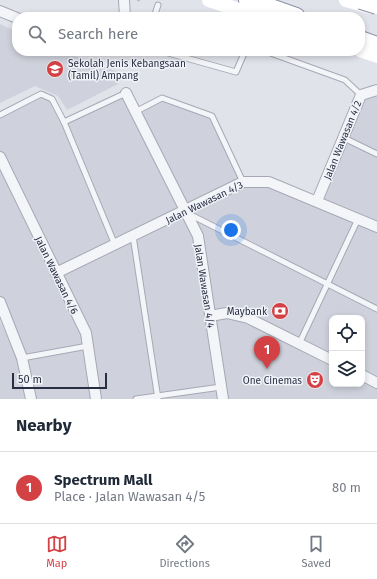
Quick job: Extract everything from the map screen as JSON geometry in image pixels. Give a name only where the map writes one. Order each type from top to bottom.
[{"type":"highway","points":[[248,0],[282,12]]},
{"type":"highway","points":[[365,42],[377,46]]},
{"type":"main road","points":[[209,0],[245,12]]},
{"type":"main road","points":[[346,0],[372,4]]},
{"type":"main road","points":[[365,52],[377,56]]},
{"type":"street","points":[[124,0],[125,12]]},
{"type":"street","points":[[0,11],[12,16]]},
{"type":"street","name":"Jalan Wawasan 4/2","points":[[317,201],[361,94],[377,90]]},
{"type":"street","name":"Jalan Wawasan 4/4","points":[[126,93],[184,212],[198,236],[223,399]]},
{"type":"street","name":"Jalan Wawasan 4/6","points":[[0,157],[86,334],[96,399]]},
{"type":"street","name":"Jalan Wawasan 4/3","points":[[56,273],[243,182],[269,182],[377,227]]},
{"type":"street","points":[[0,302],[22,358],[31,399]]},
{"type":"street","points":[[210,316],[227,313],[237,314],[329,359]]},
{"type":"street","points":[[365,377],[377,383]]},
{"type":"lane","points":[[156,12],[158,5]]},
{"type":"lane","points":[[178,56],[236,72],[243,56]]},
{"type":"lane","points":[[279,56],[345,80],[361,94]]},
{"type":"lane","points":[[64,122],[126,93]]},
{"type":"lane","points":[[0,115],[41,94],[52,99],[64,122],[116,245]]},
{"type":"lane","points":[[135,112],[162,98],[212,116],[243,182]]},
{"type":"lane","points":[[344,138],[377,154]]},
{"type":"lane","points":[[184,212],[377,309]]},
{"type":"lane","points":[[299,344],[358,219]]},
{"type":"lane","points":[[133,236],[158,397]]},
{"type":"lane","points":[[22,358],[88,346]]},
{"type":"lane","points":[[136,399],[221,387]]},
{"type":"shaded area","name":"Sekolah Jenis Kebangsaan (Tamil) Ampang","points":[[0,24],[12,30],[12,56],[75,56],[118,72],[118,84],[67,110],[58,96],[35,86],[0,103]]},
{"type":"shaded area","points":[[377,96],[377,399],[34,399],[26,354],[0,295],[0,118],[42,97],[50,101],[62,125],[122,97],[132,116],[162,101],[210,118],[242,187],[270,186],[320,207],[365,98]]},
{"type":"shaded area","points":[[0,321],[19,362],[25,399],[0,399]]},
{"type":"place","name":"Sekolah Jenis Kebangsaan (Tamil) Ampang","points":[[55,69]]},
{"type":"place","name":"Maybank","points":[[280,311]]},
{"type":"place","name":"Spectrum Mall","points":[[267,369]]},
{"type":"place","name":"One Cinemas","points":[[315,380]]}]
